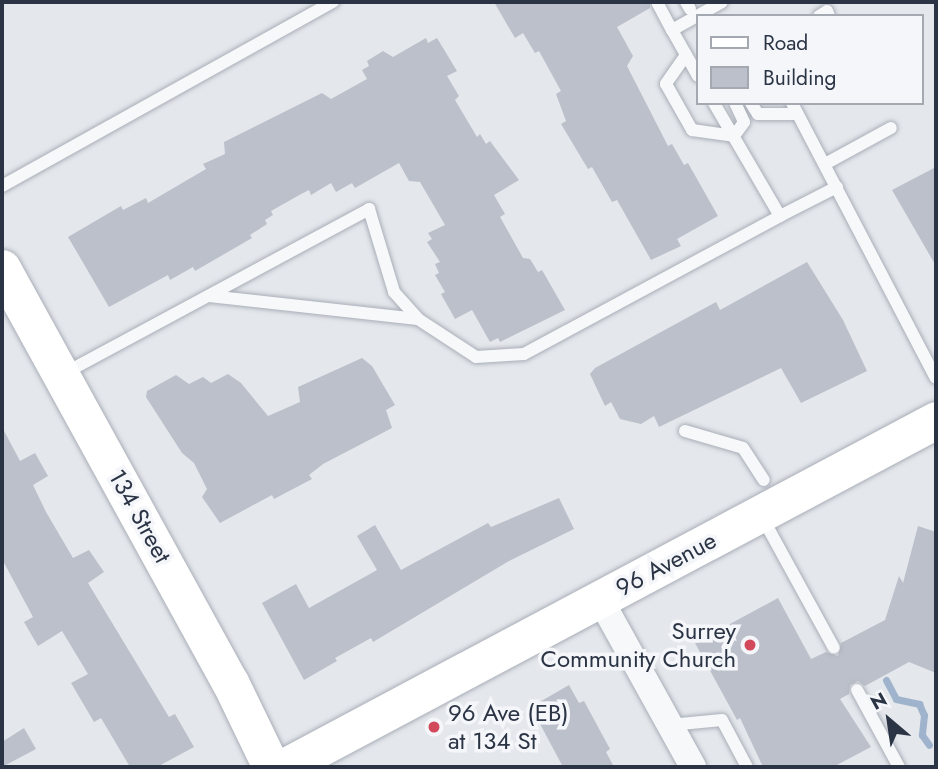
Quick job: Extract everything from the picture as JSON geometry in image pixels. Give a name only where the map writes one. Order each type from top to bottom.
[{"type":"main road","name":"134 Street","points":[[2,268],[63,374],[261,739],[271,767]]},
{"type":"main road","name":"96 Avenue","points":[[284,767],[600,598],[762,497],[936,419]]},
{"type":"street","points":[[600,598],[693,767]]},
{"type":"lane","points":[[2,186],[333,2]]},
{"type":"lane","points":[[701,14],[722,2]]},
{"type":"lane","points":[[658,4],[696,73]]},
{"type":"lane","points":[[672,30],[696,17]]},
{"type":"lane","points":[[685,55],[666,84],[692,130],[734,136]]},
{"type":"lane","points":[[715,105],[780,216]]},
{"type":"lane","points":[[734,136],[744,122],[736,105]]},
{"type":"lane","points":[[752,105],[758,114],[794,108],[936,379]]},
{"type":"lane","points":[[825,164],[891,128]]},
{"type":"lane","points":[[63,374],[369,209],[394,292],[418,319],[476,356],[524,354],[837,187]]},
{"type":"lane","points":[[209,296],[418,319]]},
{"type":"lane","points":[[685,431],[743,448],[762,497],[834,648]]},
{"type":"lane","points":[[857,690],[899,767]]},
{"type":"lane","points":[[670,725],[722,720],[747,767]]},
{"type":"building","points":[[494,2],[650,2],[650,8],[617,27],[633,56],[627,66],[668,146],[672,144],[684,165],[688,163],[718,216],[677,239],[681,246],[651,260],[617,200],[612,202],[592,167],[588,169],[561,124],[566,121],[556,94],[561,91],[539,51],[535,53],[523,33],[515,38]]},
{"type":"building","points":[[426,38],[428,43],[437,38],[457,71],[447,76],[459,96],[455,100],[477,137],[480,134],[486,144],[490,141],[519,180],[494,195],[505,214],[500,217],[523,258],[530,259],[538,272],[542,270],[565,310],[500,342],[498,338],[490,342],[472,310],[455,319],[441,294],[445,292],[435,275],[439,273],[435,264],[440,262],[427,242],[432,239],[428,233],[445,225],[420,182],[409,181],[399,163],[355,188],[352,183],[336,192],[331,183],[311,195],[309,190],[271,211],[273,215],[265,220],[267,224],[250,235],[252,238],[195,271],[193,267],[170,280],[168,275],[109,307],[68,237],[121,206],[123,210],[146,198],[148,203],[206,169],[203,164],[225,154],[224,142],[322,93],[331,99],[367,79],[362,70],[369,66],[367,61],[383,51],[393,57]]},
{"type":"building","points":[[936,167],[936,266],[892,190]]},
{"type":"building","points":[[807,262],[843,320],[867,371],[801,403],[781,368],[659,427],[654,416],[641,424],[620,419],[611,402],[605,406],[590,374],[595,368],[716,302],[720,310]]},
{"type":"building","points":[[362,358],[372,366],[395,405],[386,410],[392,428],[323,464],[309,475],[312,479],[274,499],[272,495],[220,523],[202,497],[207,489],[194,463],[182,453],[146,397],[147,391],[176,375],[189,384],[203,377],[211,383],[228,374],[241,383],[268,416],[300,402],[298,387]]},
{"type":"building","points":[[2,427],[20,461],[35,453],[48,476],[33,485],[46,512],[73,558],[89,550],[104,572],[88,583],[169,717],[175,714],[194,747],[157,767],[130,767],[101,718],[94,722],[71,683],[88,674],[62,631],[38,646],[24,622],[33,617],[2,559]]},
{"type":"building","points":[[559,498],[574,529],[509,561],[373,642],[371,638],[335,658],[337,661],[304,680],[262,603],[296,584],[309,608],[377,570],[357,536],[375,525],[401,570],[488,523],[491,527]]},
{"type":"building","name":"Surrey Community Church","points":[[918,526],[936,532],[936,673],[909,662],[865,686],[858,681],[850,685],[849,694],[840,699],[871,747],[833,767],[763,767],[740,718],[737,720],[695,643],[778,598],[811,659],[826,652],[838,656],[841,643],[885,620],[899,576],[903,583]]},
{"type":"building","points":[[569,685],[579,703],[584,701],[610,749],[606,752],[614,767],[563,767],[531,707]]},
{"type":"building","points":[[24,728],[36,749],[2,767],[2,742]]},
{"type":"waterway","points":[[886,680],[896,699],[919,704],[924,715],[922,735],[929,745]]},
{"type":"place","name":"Surrey Community Church","points":[[750,645]]},
{"type":"place","name":"96 Ave (EB) at 134 St","points":[[434,727]]}]
